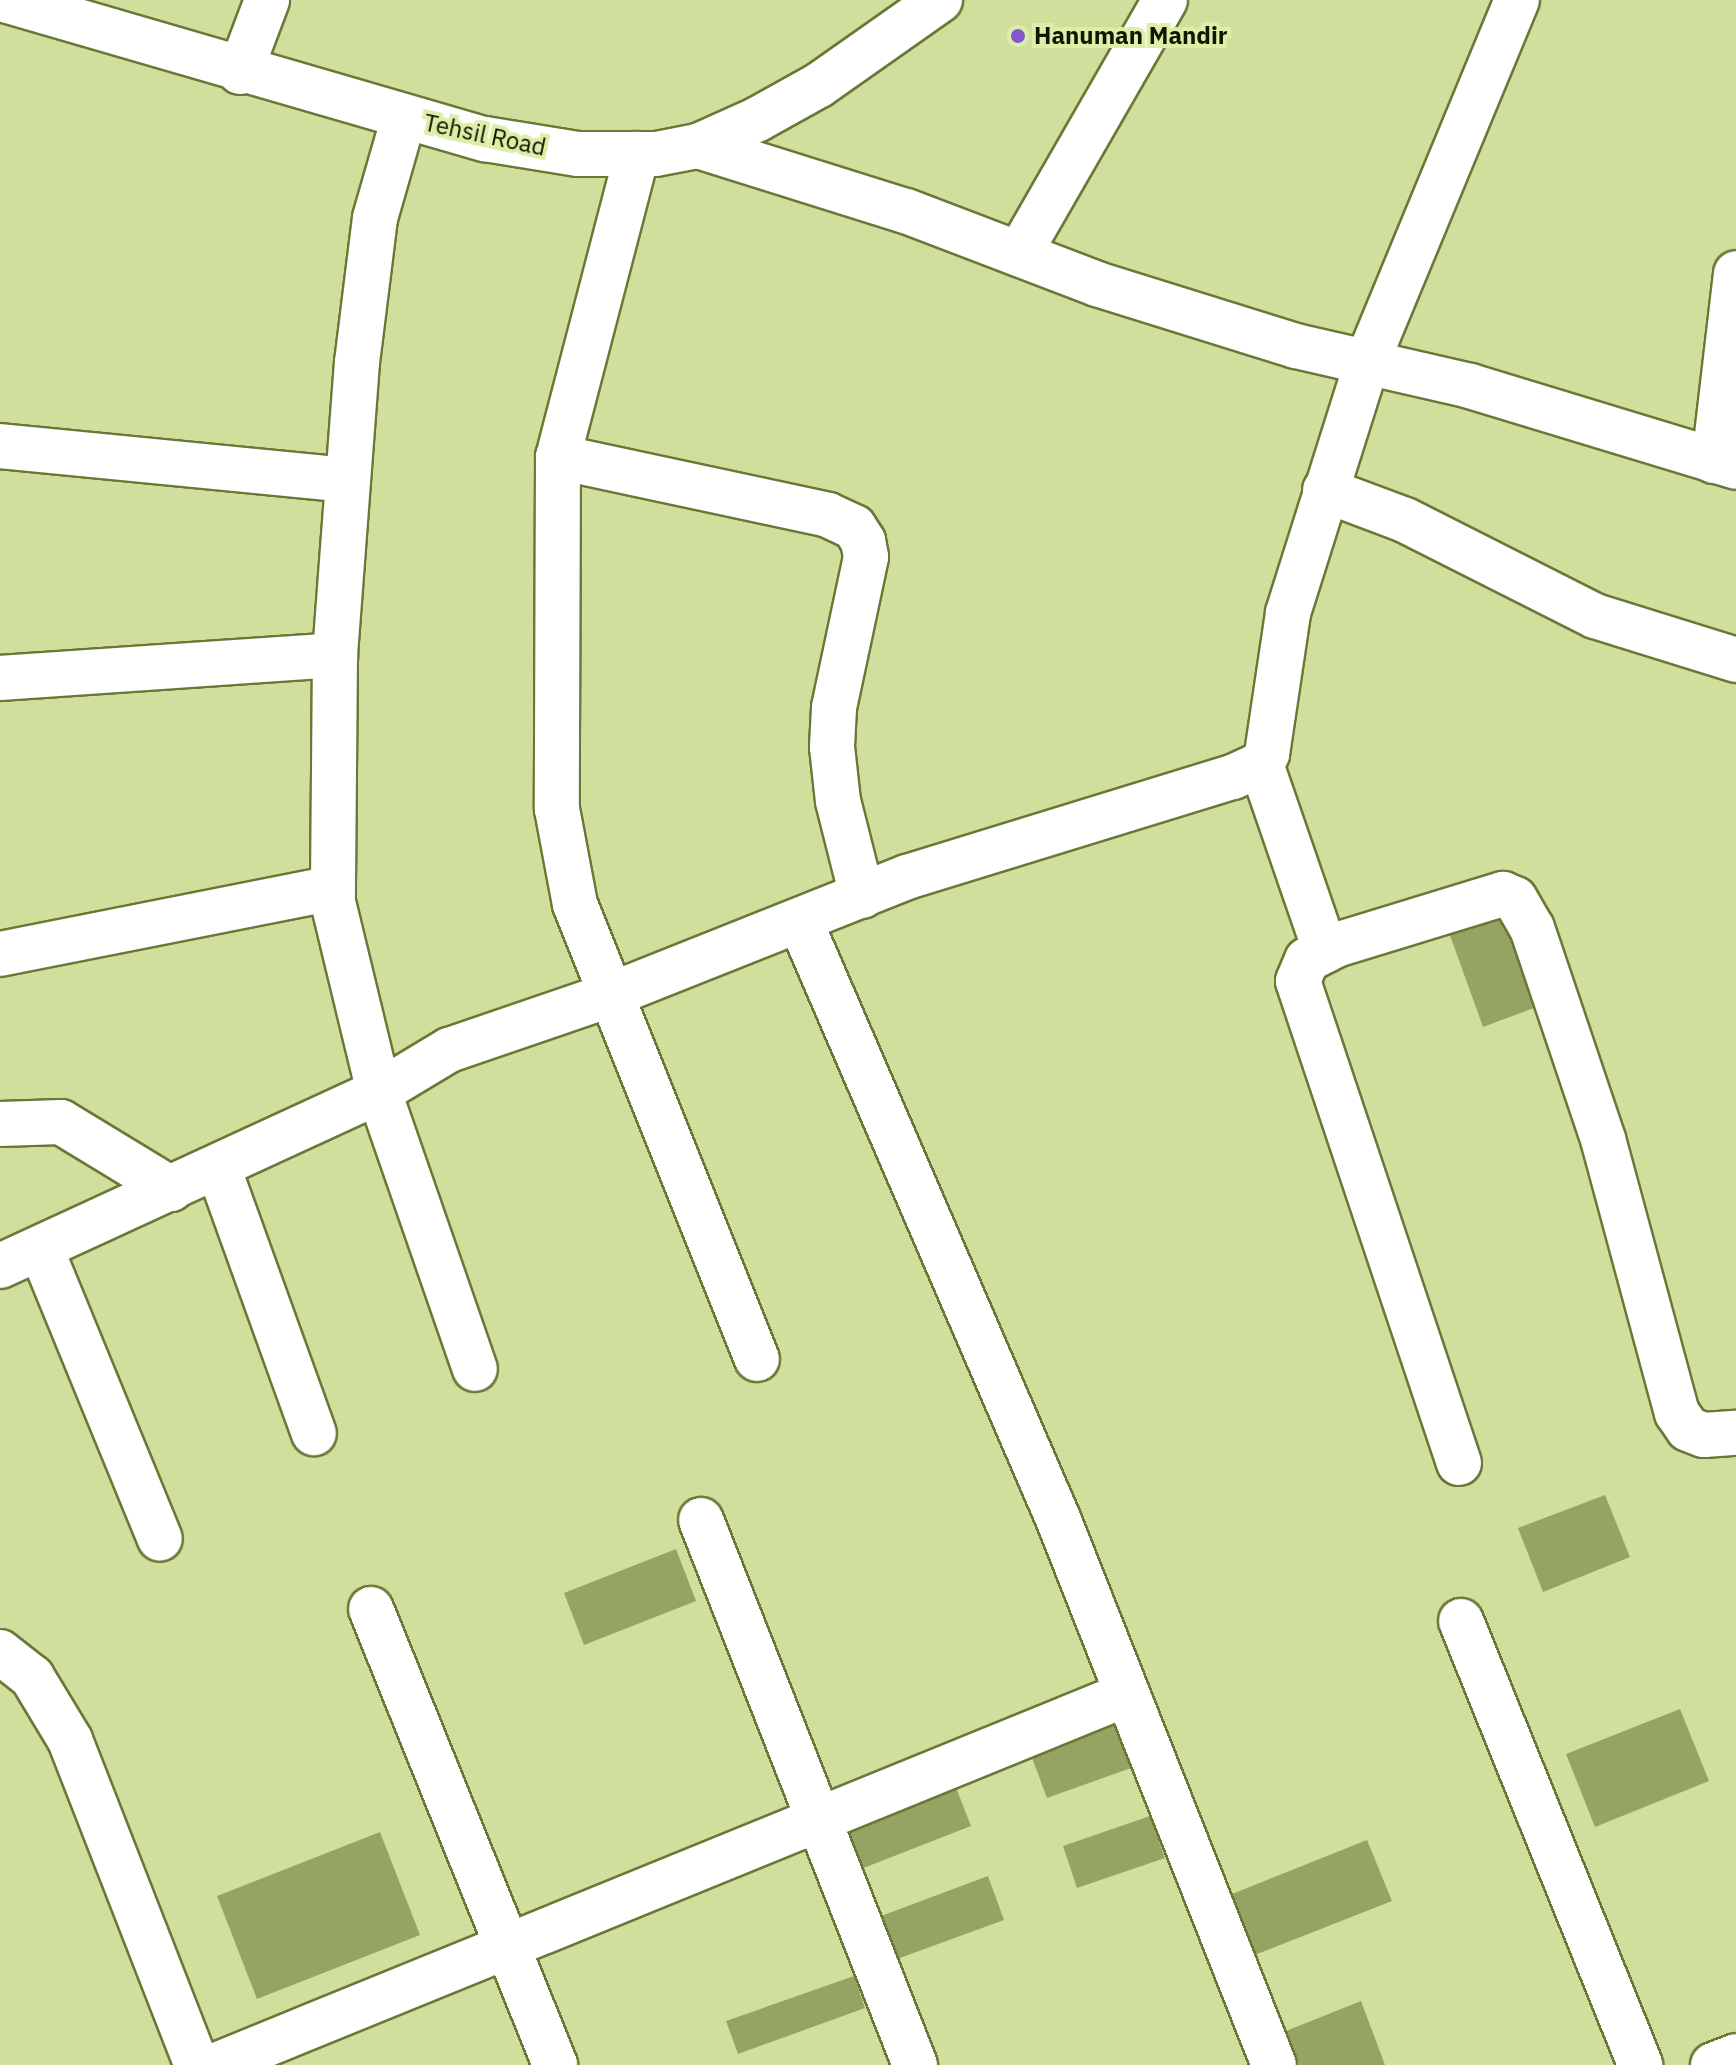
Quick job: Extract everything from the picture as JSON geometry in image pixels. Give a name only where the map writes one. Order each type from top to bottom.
[{"type":"street","name":"Tehsil Road","points":[[5,0],[240,72],[485,139],[578,154],[637,154],[698,146],[819,85],[940,0]]},
{"type":"street","points":[[240,72],[267,0]]},
{"type":"street","points":[[1019,254],[1165,0]]},
{"type":"street","points":[[0,1266],[379,1092],[449,1050],[613,994],[907,877],[1233,777],[1261,764],[1267,754],[1288,613],[1367,362],[1517,0]]},
{"type":"street","points":[[404,117],[375,218],[364,285],[335,655],[333,888],[379,1092],[475,1369]]},
{"type":"street","points":[[698,146],[906,211],[1097,284],[1367,362],[1470,386],[1725,464],[1736,273]]},
{"type":"street","points":[[637,154],[558,457],[557,809],[575,904],[757,1359]]},
{"type":"street","points":[[0,446],[347,480]]},
{"type":"street","points":[[558,457],[828,515],[854,527],[863,541],[866,557],[834,708],[832,747],[835,786],[862,896]]},
{"type":"street","points":[[1325,490],[1405,520],[1595,616],[1736,660]]},
{"type":"street","points":[[0,678],[335,655]]},
{"type":"street","points":[[1261,764],[1325,950]]},
{"type":"street","points":[[0,954],[333,888]]},
{"type":"street","points":[[1459,1463],[1301,997],[1300,973],[1307,960],[1325,950],[1487,896],[1515,899],[1532,928],[1603,1139],[1677,1413],[1688,1429],[1704,1435],[1736,1433]]},
{"type":"street","points":[[800,921],[1059,1521],[1274,2065]]},
{"type":"street","points":[[0,1124],[61,1122],[171,1189]]},
{"type":"street","points":[[218,1167],[314,1433]]},
{"type":"street","points":[[41,1249],[160,1539]]},
{"type":"street","points":[[701,1520],[915,2065]]},
{"type":"street","points":[[371,1609],[555,2065]]},
{"type":"street","points":[[1461,1621],[1640,2065]]},
{"type":"street","points":[[0,1652],[32,1677],[70,1740],[197,2065]]},
{"type":"street","points":[[216,2065],[1127,1694]]},
{"type":"street","points":[[1713,2065],[1736,2056]]},
{"type":"building","points":[[1503,907],[1539,1006],[1483,1027],[1447,927]]},
{"type":"building","points":[[1605,1495],[1630,1557],[1543,1592],[1518,1528]]},
{"type":"building","points":[[676,1549],[696,1601],[584,1645],[564,1593]]},
{"type":"building","points":[[1680,1709],[1709,1781],[1595,1827],[1566,1754]]},
{"type":"building","points":[[1115,1724],[1131,1768],[1047,1798],[1031,1755]]},
{"type":"building","points":[[955,1785],[971,1826],[861,1869],[845,1828]]},
{"type":"building","points":[[1150,1816],[1165,1858],[1077,1888],[1063,1846]]},
{"type":"building","points":[[380,1832],[420,1935],[257,1999],[217,1896]]},
{"type":"building","points":[[1367,1840],[1392,1901],[1252,1956],[1227,1896]]},
{"type":"building","points":[[988,1876],[1004,1920],[897,1959],[881,1916]]},
{"type":"building","points":[[854,1976],[865,2008],[738,2054],[726,2021]]},
{"type":"building","points":[[1361,2001],[1385,2065],[1299,2065],[1286,2031]]},
{"type":"place","name":"Hanuman Mandir","points":[[1018,36]]}]
